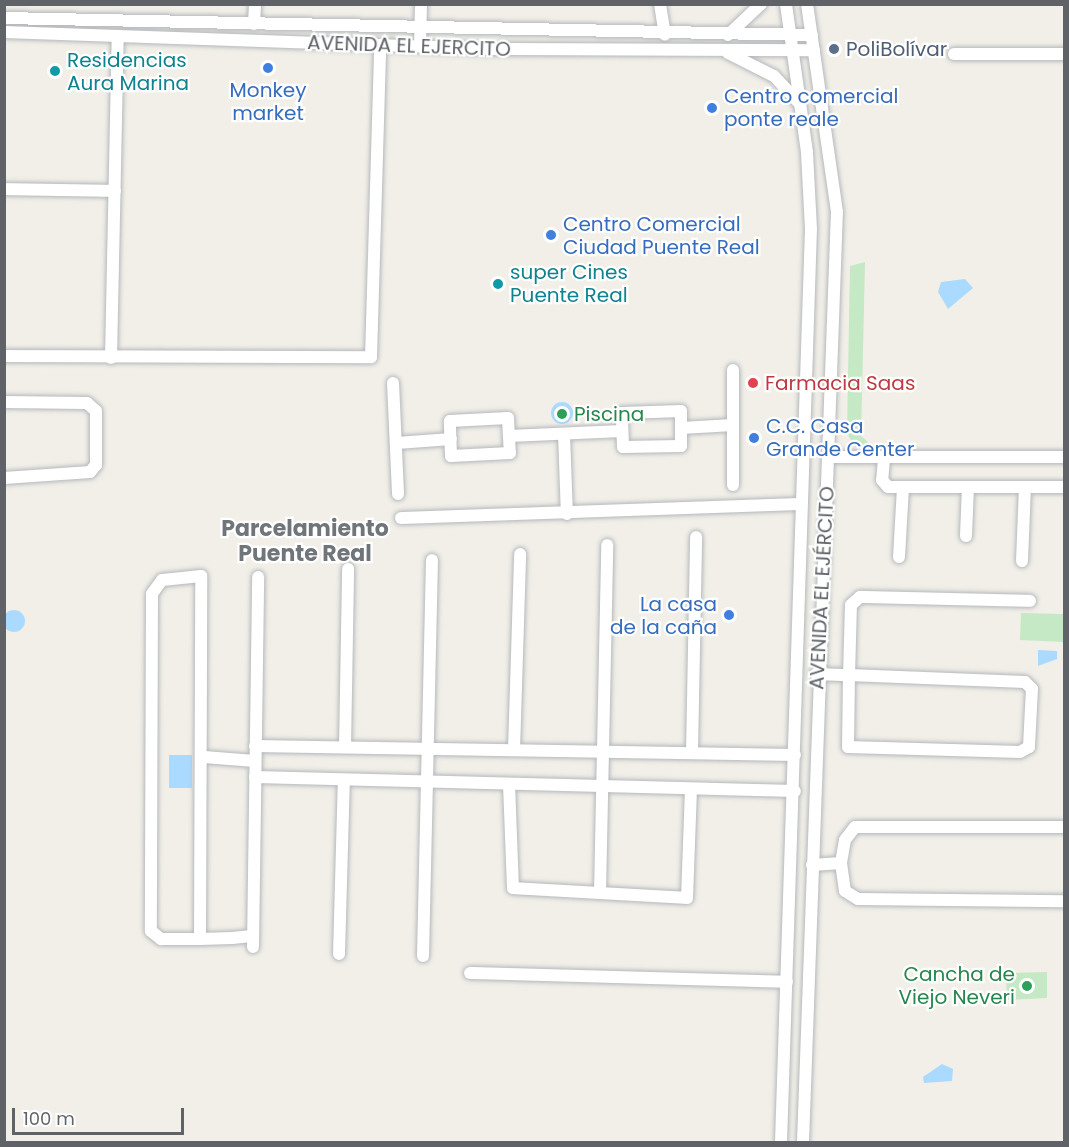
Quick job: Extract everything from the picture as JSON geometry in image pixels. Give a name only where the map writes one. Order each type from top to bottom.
[{"type":"street","points":[[32,19],[33,4]]},
{"type":"street","points":[[254,24],[255,4]]},
{"type":"street","points":[[420,46],[421,4]]},
{"type":"street","points":[[660,4],[664,35]]},
{"type":"street","points":[[728,35],[761,4]]},
{"type":"street","name":"AVENIDA EL EJÉRCITO","points":[[781,1143],[795,791],[800,504],[811,201],[792,36],[786,4]]},
{"type":"street","name":"AVENIDA EL EJÉRCITO","points":[[803,1143],[816,674],[828,457],[837,212],[807,4]]},
{"type":"street","name":"AVENIDA EL EJERCITO","points":[[4,18],[664,35],[812,35]]},
{"type":"street","name":"AVENIDA EL EJERCITO","points":[[4,32],[420,46],[814,50]]},
{"type":"street","points":[[111,358],[118,36]]},
{"type":"street","points":[[4,356],[370,357],[380,45]]},
{"type":"street","points":[[703,49],[758,65],[800,104]]},
{"type":"street","points":[[954,54],[1065,54]]},
{"type":"street","points":[[797,80],[808,70],[819,81]]},
{"type":"street","points":[[4,189],[115,191]]},
{"type":"street","points":[[733,370],[733,485]]},
{"type":"street","points":[[393,383],[398,494]]},
{"type":"street","points":[[4,402],[87,403],[96,411],[96,465],[90,472],[4,478]]},
{"type":"street","points":[[681,411],[681,446],[623,447],[622,431],[622,413],[681,411]]},
{"type":"street","points":[[508,418],[509,436],[510,453],[452,456],[450,421],[508,418]]},
{"type":"street","points":[[681,429],[733,425]]},
{"type":"street","points":[[509,436],[622,431]]},
{"type":"street","points":[[564,434],[567,513]]},
{"type":"street","points":[[397,443],[450,439]]},
{"type":"street","points":[[828,457],[884,459],[1065,457]]},
{"type":"street","points":[[884,459],[884,485],[1065,487]]},
{"type":"street","points":[[899,557],[903,487]]},
{"type":"street","points":[[966,536],[968,487]]},
{"type":"street","points":[[1022,561],[1024,487]]},
{"type":"street","points":[[401,518],[800,504]]},
{"type":"street","points":[[692,752],[696,537]]},
{"type":"street","points":[[600,893],[604,787],[607,545]]},
{"type":"street","points":[[514,750],[520,554]]},
{"type":"street","points":[[423,956],[429,782],[432,560]]},
{"type":"street","points":[[345,747],[348,569]]},
{"type":"street","points":[[200,939],[204,757],[201,576],[162,580],[152,594],[151,931],[161,939],[252,942],[258,577]]},
{"type":"street","points":[[816,674],[849,675],[1025,682],[1032,689],[1029,747],[1020,752],[848,747],[849,675],[853,599],[1030,601]]},
{"type":"street","points":[[255,746],[795,755]]},
{"type":"street","points":[[204,757],[255,761]]},
{"type":"street","points":[[255,777],[795,791]]},
{"type":"street","points":[[339,954],[344,780]]},
{"type":"street","points":[[509,784],[513,888],[687,898],[691,790]]},
{"type":"street","points":[[1065,827],[855,827],[845,840],[841,863],[845,891],[858,899],[1065,901]]},
{"type":"street","points":[[812,865],[841,863]]},
{"type":"street","points":[[470,973],[788,982]]},
{"type":"green space","points":[[865,262],[861,436],[871,445],[855,447],[847,433],[850,266]]},
{"type":"green space","points":[[1021,613],[1064,614],[1064,642],[1020,640]]},
{"type":"green space","name":"Cancha de Viejo Neveri","points":[[1047,972],[1047,998],[1007,1000],[1006,973]]},
{"type":"water","points":[[965,279],[973,288],[948,309],[938,292],[941,282]]},
{"type":"water","name":"Piscina","points":[[562,402],[570,405],[573,413],[570,421],[562,424],[554,421],[551,413],[554,405]]},
{"type":"water","points":[[14,610],[22,613],[25,621],[22,629],[14,632],[6,629],[3,621],[6,613]]},
{"type":"water","points":[[1038,650],[1057,651],[1057,659],[1038,666]]},
{"type":"water","points":[[169,755],[192,755],[192,788],[169,788]]},
{"type":"water","points":[[942,1064],[953,1069],[952,1081],[924,1083],[923,1077]]},
{"type":"place","name":"PoliBolívar","points":[[834,49]]},
{"type":"place","name":"Monkey market","points":[[268,68]]},
{"type":"place","name":"Residencias Aura Marina","points":[[55,71]]},
{"type":"place","name":"Centro comercial ponte reale","points":[[712,108]]},
{"type":"place","name":"Centro Comercial Ciudad Puente Real","points":[[551,235]]},
{"type":"place","name":"super Cines Puente Real","points":[[498,284]]},
{"type":"place","name":"Farmacia Saas","points":[[753,383]]},
{"type":"place","name":"Piscina","points":[[562,414]]},
{"type":"place","name":"C.C. Casa Grande Center","points":[[754,438]]},
{"type":"place","name":"La casa de la caña","points":[[729,615]]},
{"type":"place","name":"Cancha de Viejo Neveri","points":[[1027,986]]},
{"type":"district","name":"Parcelamiento Puente Real","points":[[305,540]]}]
